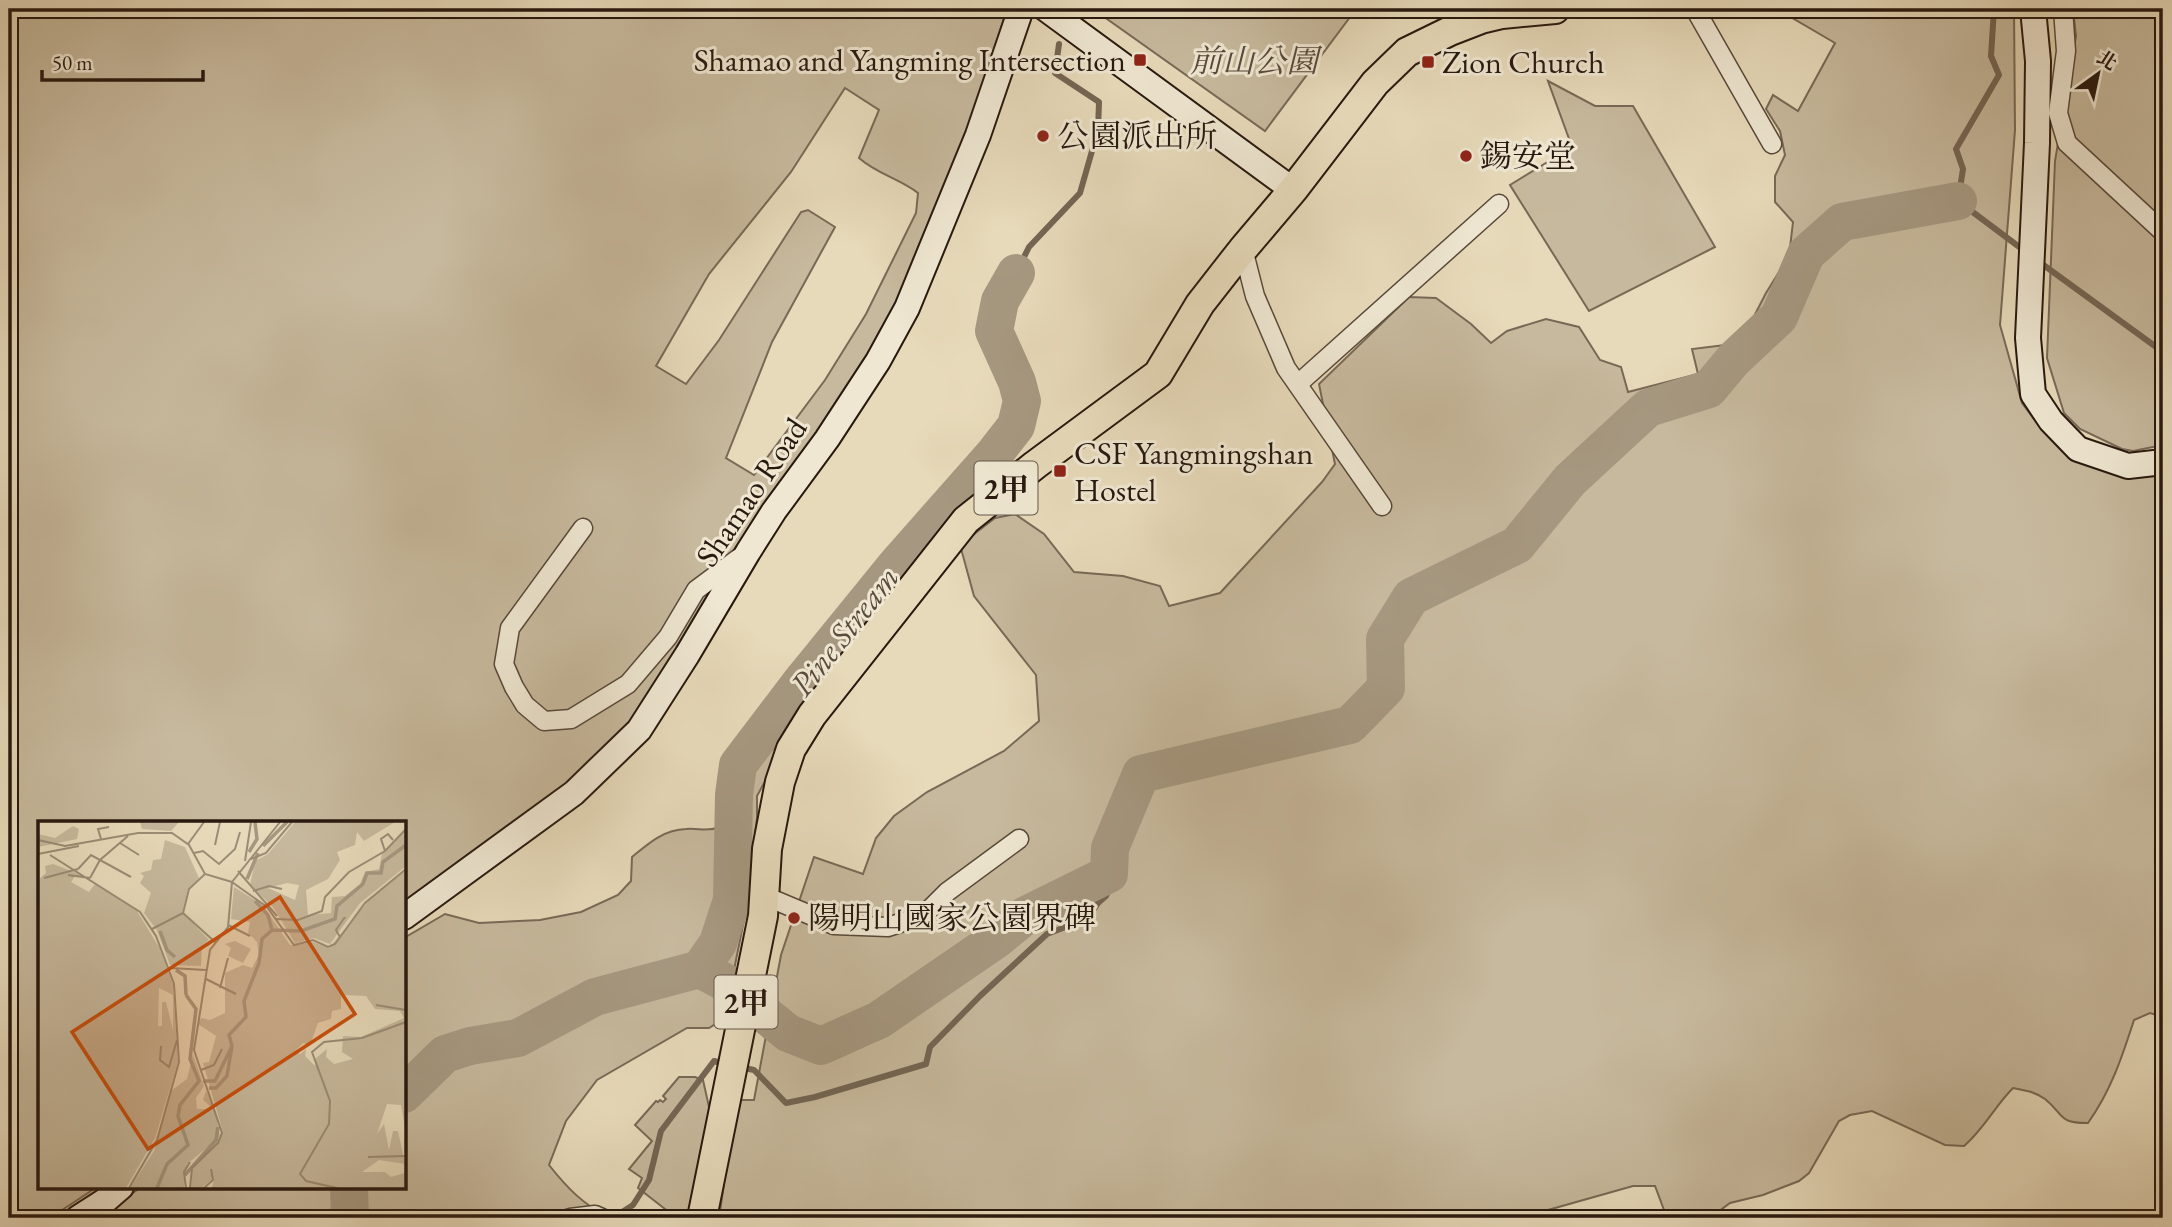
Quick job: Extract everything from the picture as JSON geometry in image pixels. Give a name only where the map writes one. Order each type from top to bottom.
[{"type":"main road","name":"2甲","points":[[702,1218],[764,906],[767,849],[780,782],[791,749],[812,715],[966,520],[1158,374],[1200,304],[1293,190],[1375,83],[1407,52],[1480,14],[1555,9]]},
{"type":"street","name":"Shamao Road","points":[[406,916],[575,793],[639,730],[774,511],[827,439],[878,361],[907,308],[978,135],[1021,9]]},
{"type":"street","points":[[1046,9],[1293,190]]},
{"type":"street","points":[[1695,9],[1772,144]]},
{"type":"street","points":[[2034,9],[2038,61],[2037,143],[2028,338],[2034,394],[2051,421],[2078,449],[2128,466],[2163,462]]},
{"type":"street","points":[[2063,9],[2066,51],[2058,113],[2067,143],[2163,232]]},
{"type":"street","points":[[2037,143],[2067,143]]},
{"type":"street","points":[[1298,384],[1499,204]]},
{"type":"street","points":[[1243,249],[1255,296],[1286,368],[1382,506]]},
{"type":"street","points":[[583,528],[510,628],[504,664],[525,705],[544,721],[571,719],[628,684],[668,637],[696,590],[748,552]]},
{"type":"street","points":[[764,906],[834,925],[888,927],[924,915],[947,892],[1019,839]]},
{"type":"street","points":[[78,1218],[120,1188]]},
{"type":"street","points":[[570,1218],[595,1215],[601,1218]]},
{"type":"green space","points":[[9,9],[1007,9],[966,137],[901,308],[636,726],[568,787],[406,904],[406,821],[38,821],[38,1188],[95,1188],[50,1218],[9,1218]],"holes":[[[845,88],[879,110],[859,158],[918,193],[916,213],[866,314],[825,380],[754,475],[726,458],[772,342],[835,227],[808,210],[801,212],[719,340],[686,384],[656,366],[709,274],[791,172]]]},
{"type":"green space","name":"前山公園","points":[[1093,9],[1356,9],[1265,131]]},
{"type":"green space","points":[[1785,9],[2014,9],[2015,130],[2000,325],[2022,403],[2040,427],[2078,460],[2124,474],[2163,475],[2163,1017],[2150,1013],[2134,1020],[2109,1086],[2088,1123],[2066,1120],[2041,1097],[2013,1088],[1964,1146],[1945,1145],[1872,1111],[1850,1115],[1839,1121],[1809,1173],[1799,1181],[1763,1195],[1730,1203],[1710,1218],[1667,1218],[1655,1186],[1633,1186],[1548,1210],[1551,1218],[719,1218],[736,1100],[754,1100],[781,955],[814,857],[863,874],[876,838],[894,816],[927,792],[1004,751],[1039,721],[1036,675],[974,596],[960,545],[995,518],[1015,514],[1044,534],[1074,572],[1123,576],[1160,586],[1169,606],[1220,593],[1322,482],[1335,464],[1319,384],[1409,297],[1436,298],[1491,343],[1507,331],[1546,319],[1579,327],[1600,360],[1621,367],[1628,392],[1698,374],[1692,349],[1725,345],[1749,326],[1789,256],[1793,222],[1775,202],[1775,176],[1785,155],[1780,131],[1766,109],[1773,95],[1798,111],[1835,43],[1789,16]]},
{"type":"green space","points":[[2073,9],[2163,9],[2163,445],[2133,451],[2122,449],[2080,429],[2064,413],[2047,358],[2055,161],[2076,36]]},
{"type":"green space","points":[[1548,81],[1595,106],[1633,106],[1715,247],[1589,311],[1510,185],[1572,147]]},
{"type":"green space","points":[[781,743],[775,763],[757,796],[757,818],[746,910],[733,975],[720,1021],[709,1028],[687,1028],[597,1080],[566,1121],[549,1165],[576,1195],[609,1218],[99,1218],[140,1188],[406,1188],[406,937],[445,914],[479,923],[540,920],[581,912],[618,895],[631,881],[632,857],[650,842],[678,830],[720,827],[725,784]]},
{"type":"green space","points":[[679,1077],[703,1080],[711,1116],[700,1153],[692,1218],[673,1218],[674,1216],[638,1188],[642,1178],[629,1169],[652,1141],[635,1125],[656,1101],[663,1102],[666,1099],[663,1096]]},
{"type":"waterway","points":[[1994,9],[1991,56],[1999,75],[1956,149],[1963,169],[1958,201],[2026,252]]},
{"type":"waterway","name":"Pine Stream","points":[[1016,273],[1029,247],[1080,193],[1098,130],[1099,102],[1055,73],[1059,44]]},
{"type":"waterway","points":[[700,969],[726,983],[788,1033],[821,1046],[879,1020],[997,939],[1026,915],[1109,874],[1110,848],[1141,774],[1350,725],[1386,688],[1385,639],[1411,597],[1517,545],[1570,480],[1648,408],[1709,389],[1733,360],[1779,317],[1806,254],[1842,222],[1958,201]]},
{"type":"waterway","points":[[2038,261],[2163,352]]},
{"type":"waterway","name":"Pine Stream","points":[[406,1092],[445,1054],[470,1046],[518,1038],[595,997],[700,969],[718,943],[732,900],[734,795],[738,765],[897,564],[1016,426],[1022,401],[1017,382],[994,331],[1000,301],[1016,273]]},
{"type":"waterway","points":[[739,1067],[754,1070],[786,1103],[926,1064],[930,1047],[1047,934],[1087,919],[1112,884],[1109,874]]},
{"type":"waterway","points":[[613,1218],[633,1205],[649,1180],[661,1131],[714,1061],[725,1064]]},
{"type":"waterway","name":"Pine Stream","points":[[349,1188],[350,1218]]},
{"type":"place","name":"Shamao and Yangming Intersection","points":[[1140,60]]},
{"type":"place","name":"Zion Church","points":[[1428,62]]},
{"type":"place","name":"公園派出所","points":[[1043,136]]},
{"type":"place","name":"錫安堂","points":[[1466,156]]},
{"type":"place","name":"CSF Yangmingshan Hostel","points":[[1060,471]]},
{"type":"place","name":"陽明山國家公園界碑","points":[[794,918]]}]
